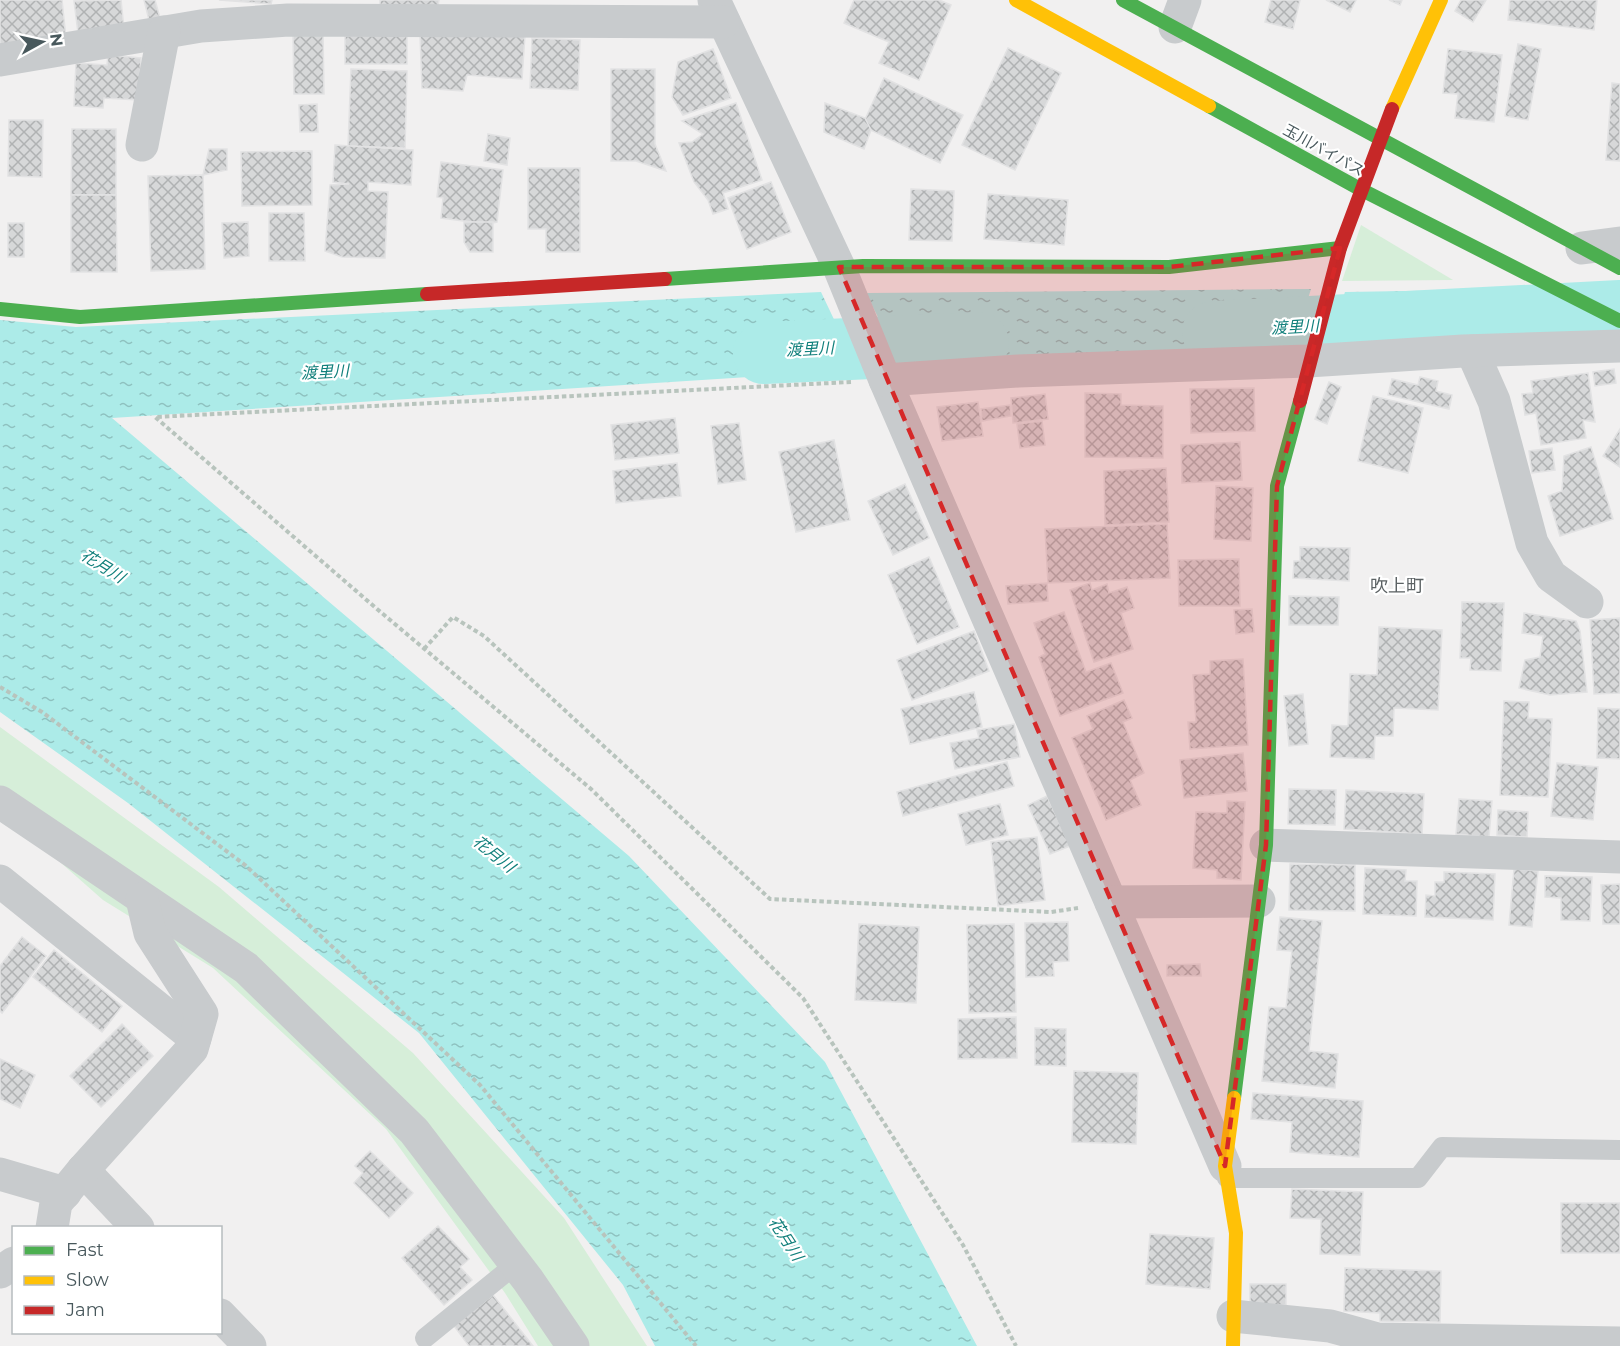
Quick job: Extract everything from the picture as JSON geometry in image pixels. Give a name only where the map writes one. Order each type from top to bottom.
[{"type":"main road","name":"玉川バイパス","points":[[1016,0],[1360,189],[1620,321]]},
{"type":"main road","points":[[1123,0],[1180,14],[1380,139],[1620,268]]},
{"type":"main road","points":[[1233,1331],[1236,1233],[1226,1172],[1266,845],[1277,486],[1308,361],[1340,248],[1380,139],[1441,0]]},
{"type":"main road","points":[[0,309],[80,317],[843,280],[1169,267],[1340,248]]},
{"type":"street","points":[[0,60],[164,32],[201,13],[336,20],[704,24],[719,11],[843,280],[1226,1172]]},
{"type":"street","points":[[142,145],[164,32]]},
{"type":"street","points":[[1582,248],[1620,243]]},
{"type":"street","points":[[885,380],[1018,371],[1308,361],[1472,351],[1620,346]]},
{"type":"street","points":[[1472,351],[1494,401],[1532,543],[1551,576],[1587,602]]},
{"type":"street","points":[[0,802],[246,968],[414,1131],[516,1264],[573,1346]]},
{"type":"street","points":[[1266,845],[1620,857]]},
{"type":"street","points":[[0,881],[195,1038]]},
{"type":"street","points":[[52,1226],[56,1203],[192,1049],[202,1014],[150,933],[142,899]]},
{"type":"street","points":[[1111,902],[1259,901]]},
{"type":"street","points":[[0,1174],[74,1181],[137,1226]]},
{"type":"street","points":[[222,1317],[250,1346]]},
{"type":"street","points":[[1233,1331],[1330,1326],[1377,1340],[1620,1343]]},
{"type":"lane","points":[[1226,1172],[1418,1179],[1442,1147],[1619,1150]]},
{"type":"lane","points":[[425,1338],[516,1264]]},
{"type":"path","points":[[885,380],[155,417],[424,649],[591,789],[803,998],[963,1245],[1016,1346]]},
{"type":"path","points":[[424,649],[453,616],[484,636],[770,899],[1051,912],[1111,902]]},
{"type":"path","points":[[0,687],[42,712],[245,865],[480,1085],[695,1346]]},
{"type":"highlighted area","points":[[1340,248],[1277,486],[1266,845],[1225,1166],[839,267],[1169,267]]},
{"type":"green space","points":[[1361,225],[1453,280],[1342,281]]},
{"type":"green space","points":[[0,727],[219,887],[413,1053],[564,1218],[647,1346],[538,1346],[505,1293],[386,1129],[213,968],[103,900],[0,809]]},
{"type":"water","points":[[1311,289],[1293,347],[903,368],[866,293]]},
{"type":"water","points":[[1467,290],[1532,325],[1328,341],[1345,292]]},
{"type":"water","name":"花月川","points":[[821,292],[858,370],[112,418],[629,856],[825,1062],[977,1346],[655,1346],[623,1285],[419,1033],[128,803],[0,712],[0,320],[76,327]]},
{"type":"building","points":[[0,0],[62,0],[66,38],[0,45]]},
{"type":"building","points":[[121,0],[124,29],[78,33],[74,1]]},
{"type":"building","points":[[144,0],[155,0],[160,18],[150,24]]},
{"type":"building","points":[[219,0],[272,0],[271,4]]},
{"type":"building","points":[[380,0],[439,0],[438,6],[380,5]]},
{"type":"building","points":[[854,0],[939,0],[951,5],[919,80],[879,63],[889,42],[844,23]]},
{"type":"building","points":[[1271,0],[1300,0],[1293,29],[1265,22]]},
{"type":"building","points":[[1326,0],[1356,0],[1350,12]]},
{"type":"building","points":[[1389,0],[1402,0],[1400,5]]},
{"type":"building","points":[[1461,0],[1486,0],[1473,22],[1455,11]]},
{"type":"building","points":[[1510,0],[1597,0],[1594,30],[1508,20]]},
{"type":"building","points":[[323,32],[324,94],[294,94],[293,33]]},
{"type":"building","points":[[407,35],[407,64],[345,64],[345,36]]},
{"type":"building","points":[[420,35],[525,35],[522,79],[467,75],[463,91],[422,88]]},
{"type":"building","points":[[532,38],[580,40],[578,90],[530,88]]},
{"type":"building","points":[[1518,44],[1541,49],[1528,120],[1505,116]]},
{"type":"building","points":[[1008,48],[1061,73],[1015,170],[962,145]]},
{"type":"building","points":[[713,49],[731,98],[683,115],[672,97],[678,62]]},
{"type":"building","points":[[1448,49],[1502,55],[1494,122],[1455,118],[1458,94],[1443,93]]},
{"type":"building","points":[[108,55],[141,58],[138,100],[104,98],[103,108],[74,106],[76,63],[107,65]]},
{"type":"building","points":[[351,69],[407,71],[405,148],[348,146]]},
{"type":"building","points":[[611,69],[655,69],[655,144],[666,171],[636,161],[611,161]]},
{"type":"building","points":[[884,78],[963,115],[940,163],[862,126]]},
{"type":"building","points":[[1612,83],[1620,84],[1620,161],[1606,160]]},
{"type":"building","points":[[736,103],[762,180],[723,193],[728,209],[713,214],[708,200],[694,182],[679,143],[692,142],[703,134],[682,121]]},
{"type":"building","points":[[825,103],[865,118],[871,130],[864,149],[824,132]]},
{"type":"building","points":[[317,104],[318,132],[300,132],[299,105]]},
{"type":"building","points":[[9,120],[43,120],[42,177],[8,176]]},
{"type":"building","points":[[72,129],[116,129],[116,195],[71,195]]},
{"type":"building","points":[[488,134],[510,138],[507,165],[484,161]]},
{"type":"building","points":[[335,145],[413,150],[411,185],[368,182],[368,191],[388,192],[385,258],[342,257],[325,251],[330,185],[349,184],[333,182]]},
{"type":"building","points":[[209,149],[227,149],[227,170],[203,175]]},
{"type":"building","points":[[312,151],[312,205],[242,206],[241,152]]},
{"type":"building","points":[[441,162],[503,170],[497,222],[487,224],[441,218],[443,198],[437,197]]},
{"type":"building","points":[[528,168],[580,168],[580,252],[546,252],[546,229],[528,229]]},
{"type":"building","points":[[203,175],[205,269],[151,271],[148,176]]},
{"type":"building","points":[[771,182],[791,232],[747,249],[728,198]]},
{"type":"building","points":[[911,189],[954,191],[952,241],[909,240]]},
{"type":"building","points":[[988,194],[1068,200],[1064,245],[984,239]]},
{"type":"building","points":[[71,195],[116,195],[117,272],[71,272]]},
{"type":"building","points":[[269,213],[304,213],[305,261],[269,261]]},
{"type":"building","points":[[248,222],[249,256],[224,258],[222,223]]},
{"type":"building","points":[[464,222],[493,222],[493,252],[470,252],[464,242]]},
{"type":"building","points":[[8,223],[24,223],[24,257],[8,257]]},
{"type":"building","points":[[1614,369],[1616,383],[1595,386],[1593,372]]},
{"type":"building","points":[[1588,373],[1595,422],[1583,420],[1586,438],[1541,445],[1536,413],[1525,415],[1522,394],[1533,393],[1531,381]]},
{"type":"building","points":[[1420,377],[1438,381],[1436,391],[1452,395],[1449,409],[1388,395],[1392,379],[1418,385]]},
{"type":"building","points":[[1329,382],[1341,387],[1327,424],[1315,419]]},
{"type":"building","points":[[1254,388],[1255,431],[1191,433],[1190,389]]},
{"type":"building","points":[[1085,393],[1121,394],[1121,405],[1163,406],[1163,458],[1085,457]]},
{"type":"building","points":[[1045,394],[1048,419],[1013,423],[1011,398]]},
{"type":"building","points":[[1373,396],[1423,408],[1408,473],[1358,461]]},
{"type":"building","points":[[978,402],[983,436],[942,441],[937,407]]},
{"type":"building","points":[[1010,405],[1011,416],[982,421],[981,409]]},
{"type":"building","points":[[675,418],[679,453],[615,460],[611,425]]},
{"type":"building","points":[[1042,421],[1045,445],[1020,448],[1017,424]]},
{"type":"building","points":[[739,423],[746,480],[718,484],[711,426]]},
{"type":"building","points":[[1620,429],[1620,467],[1603,456]]},
{"type":"building","points":[[834,440],[850,520],[796,532],[779,452]]},
{"type":"building","points":[[1240,442],[1242,480],[1182,483],[1181,445]]},
{"type":"building","points":[[1591,447],[1613,519],[1560,536],[1548,496],[1562,491],[1564,456]]},
{"type":"building","points":[[1552,448],[1555,470],[1532,473],[1529,451]]},
{"type":"building","points":[[677,463],[681,496],[616,503],[613,471]]},
{"type":"building","points":[[1166,468],[1169,522],[1105,525],[1104,471]]},
{"type":"building","points":[[905,484],[929,538],[893,555],[868,501]]},
{"type":"building","points":[[1216,486],[1253,488],[1251,541],[1214,539]]},
{"type":"building","points":[[1167,524],[1170,578],[1048,583],[1045,529]]},
{"type":"building","points":[[1300,547],[1350,548],[1349,581],[1293,578],[1294,561],[1300,561]]},
{"type":"building","points":[[929,557],[959,627],[917,644],[888,575]]},
{"type":"building","points":[[1239,559],[1240,606],[1179,606],[1178,560]]},
{"type":"building","points":[[1047,583],[1048,601],[1008,604],[1006,586]]},
{"type":"building","points":[[1090,583],[1092,590],[1107,584],[1109,593],[1127,587],[1134,608],[1121,613],[1133,649],[1094,662],[1070,590]]},
{"type":"building","points":[[1289,596],[1339,597],[1338,625],[1289,625]]},
{"type":"building","points":[[1462,602],[1504,603],[1501,671],[1470,670],[1471,658],[1460,658]]},
{"type":"building","points":[[1252,609],[1254,632],[1236,634],[1234,610]]},
{"type":"building","points":[[1064,612],[1086,672],[1111,663],[1123,693],[1060,716],[1039,657],[1045,654],[1034,623]]},
{"type":"building","points":[[1524,613],[1576,621],[1580,631],[1587,692],[1550,695],[1519,688],[1525,660],[1540,657],[1543,636],[1522,633]]},
{"type":"building","points":[[1620,618],[1620,693],[1594,694],[1590,620]]},
{"type":"building","points":[[1379,627],[1442,630],[1438,710],[1394,708],[1393,736],[1375,736],[1374,759],[1330,757],[1332,725],[1348,726],[1350,674],[1377,675]]},
{"type":"building","points":[[974,631],[989,671],[912,700],[897,660]]},
{"type":"building","points":[[1243,659],[1248,745],[1190,749],[1188,722],[1196,722],[1193,675],[1210,674],[1210,661]]},
{"type":"building","points":[[974,692],[982,727],[910,744],[901,709]]},
{"type":"building","points":[[1303,694],[1308,744],[1289,746],[1284,696]]},
{"type":"building","points":[[1124,700],[1132,718],[1123,722],[1144,773],[1130,780],[1141,805],[1106,820],[1072,738],[1093,729],[1087,716]]},
{"type":"building","points":[[1504,701],[1529,702],[1528,718],[1552,719],[1548,797],[1500,795]]},
{"type":"building","points":[[1598,708],[1620,709],[1620,759],[1597,758]]},
{"type":"building","points":[[1014,724],[1020,757],[955,769],[950,743],[979,738],[977,730]]},
{"type":"building","points":[[1243,753],[1247,791],[1184,798],[1180,760]]},
{"type":"building","points":[[1007,762],[1014,786],[903,816],[897,792]]},
{"type":"building","points":[[1557,763],[1598,767],[1593,820],[1551,816]]},
{"type":"building","points":[[1289,789],[1336,790],[1335,825],[1288,824]]},
{"type":"building","points":[[1346,790],[1424,794],[1422,834],[1344,829]]},
{"type":"building","points":[[1047,796],[1070,846],[1050,854],[1028,805]]},
{"type":"building","points":[[1459,799],[1492,801],[1489,837],[1456,834]]},
{"type":"building","points":[[1227,801],[1245,802],[1241,880],[1217,878],[1217,870],[1193,868],[1196,812],[1227,813]]},
{"type":"building","points":[[1000,804],[1008,835],[966,845],[958,814]]},
{"type":"building","points":[[1498,810],[1528,812],[1527,837],[1497,835]]},
{"type":"building","points":[[1037,837],[1045,900],[998,906],[991,842]]},
{"type":"building","points":[[1290,864],[1355,865],[1355,911],[1289,910]]},
{"type":"building","points":[[1365,868],[1406,870],[1405,881],[1417,881],[1416,916],[1363,914]]},
{"type":"building","points":[[1514,869],[1538,871],[1532,927],[1509,925]]},
{"type":"building","points":[[1444,872],[1495,874],[1493,920],[1425,917],[1426,895],[1435,896],[1435,882],[1444,882]]},
{"type":"building","points":[[1545,876],[1592,877],[1590,921],[1561,920],[1561,898],[1545,897]]},
{"type":"building","points":[[1620,884],[1620,924],[1603,924],[1601,885]]},
{"type":"building","points":[[1280,917],[1322,921],[1309,1051],[1338,1054],[1335,1088],[1262,1081],[1269,1007],[1286,1008],[1292,951],[1277,950]]},
{"type":"building","points":[[1068,922],[1069,961],[1053,962],[1054,976],[1026,977],[1025,923]]},
{"type":"building","points":[[859,924],[919,927],[916,1003],[855,1000]]},
{"type":"building","points":[[1014,924],[1016,1012],[969,1013],[967,925]]},
{"type":"building","points":[[22,937],[46,956],[2,1013],[0,1011],[0,966]]},
{"type":"building","points":[[54,950],[122,1006],[102,1032],[33,977]]},
{"type":"building","points":[[1200,964],[1201,976],[1167,976],[1167,965]]},
{"type":"building","points":[[1016,1017],[1017,1058],[958,1059],[958,1019]]},
{"type":"building","points":[[122,1024],[153,1056],[101,1107],[70,1076]]},
{"type":"building","points":[[1035,1028],[1066,1029],[1066,1066],[1035,1065]]},
{"type":"building","points":[[0,1059],[35,1075],[20,1108],[0,1099]]},
{"type":"building","points":[[1074,1071],[1138,1073],[1136,1144],[1072,1142]]},
{"type":"building","points":[[1253,1093],[1363,1101],[1359,1157],[1290,1152],[1292,1122],[1251,1119]]},
{"type":"building","points":[[370,1151],[413,1193],[389,1218],[354,1183],[363,1173],[355,1166]]},
{"type":"building","points":[[1292,1189],[1363,1192],[1360,1255],[1320,1254],[1321,1219],[1290,1218]]},
{"type":"building","points":[[1561,1203],[1620,1203],[1620,1253],[1561,1253]]},
{"type":"building","points":[[438,1226],[469,1259],[460,1267],[472,1280],[444,1305],[402,1258]]},
{"type":"building","points":[[1150,1234],[1214,1238],[1210,1289],[1146,1284]]},
{"type":"building","points":[[1345,1268],[1441,1271],[1440,1322],[1380,1321],[1380,1313],[1344,1311]]},
{"type":"building","points":[[1250,1284],[1286,1284],[1286,1305],[1250,1305]]},
{"type":"building","points":[[493,1295],[533,1346],[469,1346],[454,1326]]},
{"type":"waterway","name":"渡里川","points":[[1213,332],[1620,311]]},
{"type":"waterway","name":"渡里川","points":[[764,353],[978,343]]},
{"type":"traffic: fast","points":[[1123,0],[1620,268]]},
{"type":"traffic: fast","points":[[1209,106],[1360,189],[1620,321]]},
{"type":"traffic: fast","points":[[665,279],[863,266],[1169,267],[1340,248]]},
{"type":"traffic: fast","points":[[0,309],[80,317],[427,294]]},
{"type":"traffic: fast","points":[[1234,1098],[1266,845],[1277,486],[1300,401]]},
{"type":"traffic: slow","points":[[1016,0],[1209,106]]},
{"type":"traffic: slow","points":[[1392,109],[1441,0]]},
{"type":"traffic: slow","points":[[1233,1346],[1236,1233],[1225,1166],[1234,1098]]},
{"type":"traffic: jam","points":[[1300,401],[1340,248],[1392,109]]},
{"type":"traffic: jam","points":[[427,294],[665,279]]},
{"type":"district","name":"吹上町","points":[[1397,586]]}]
